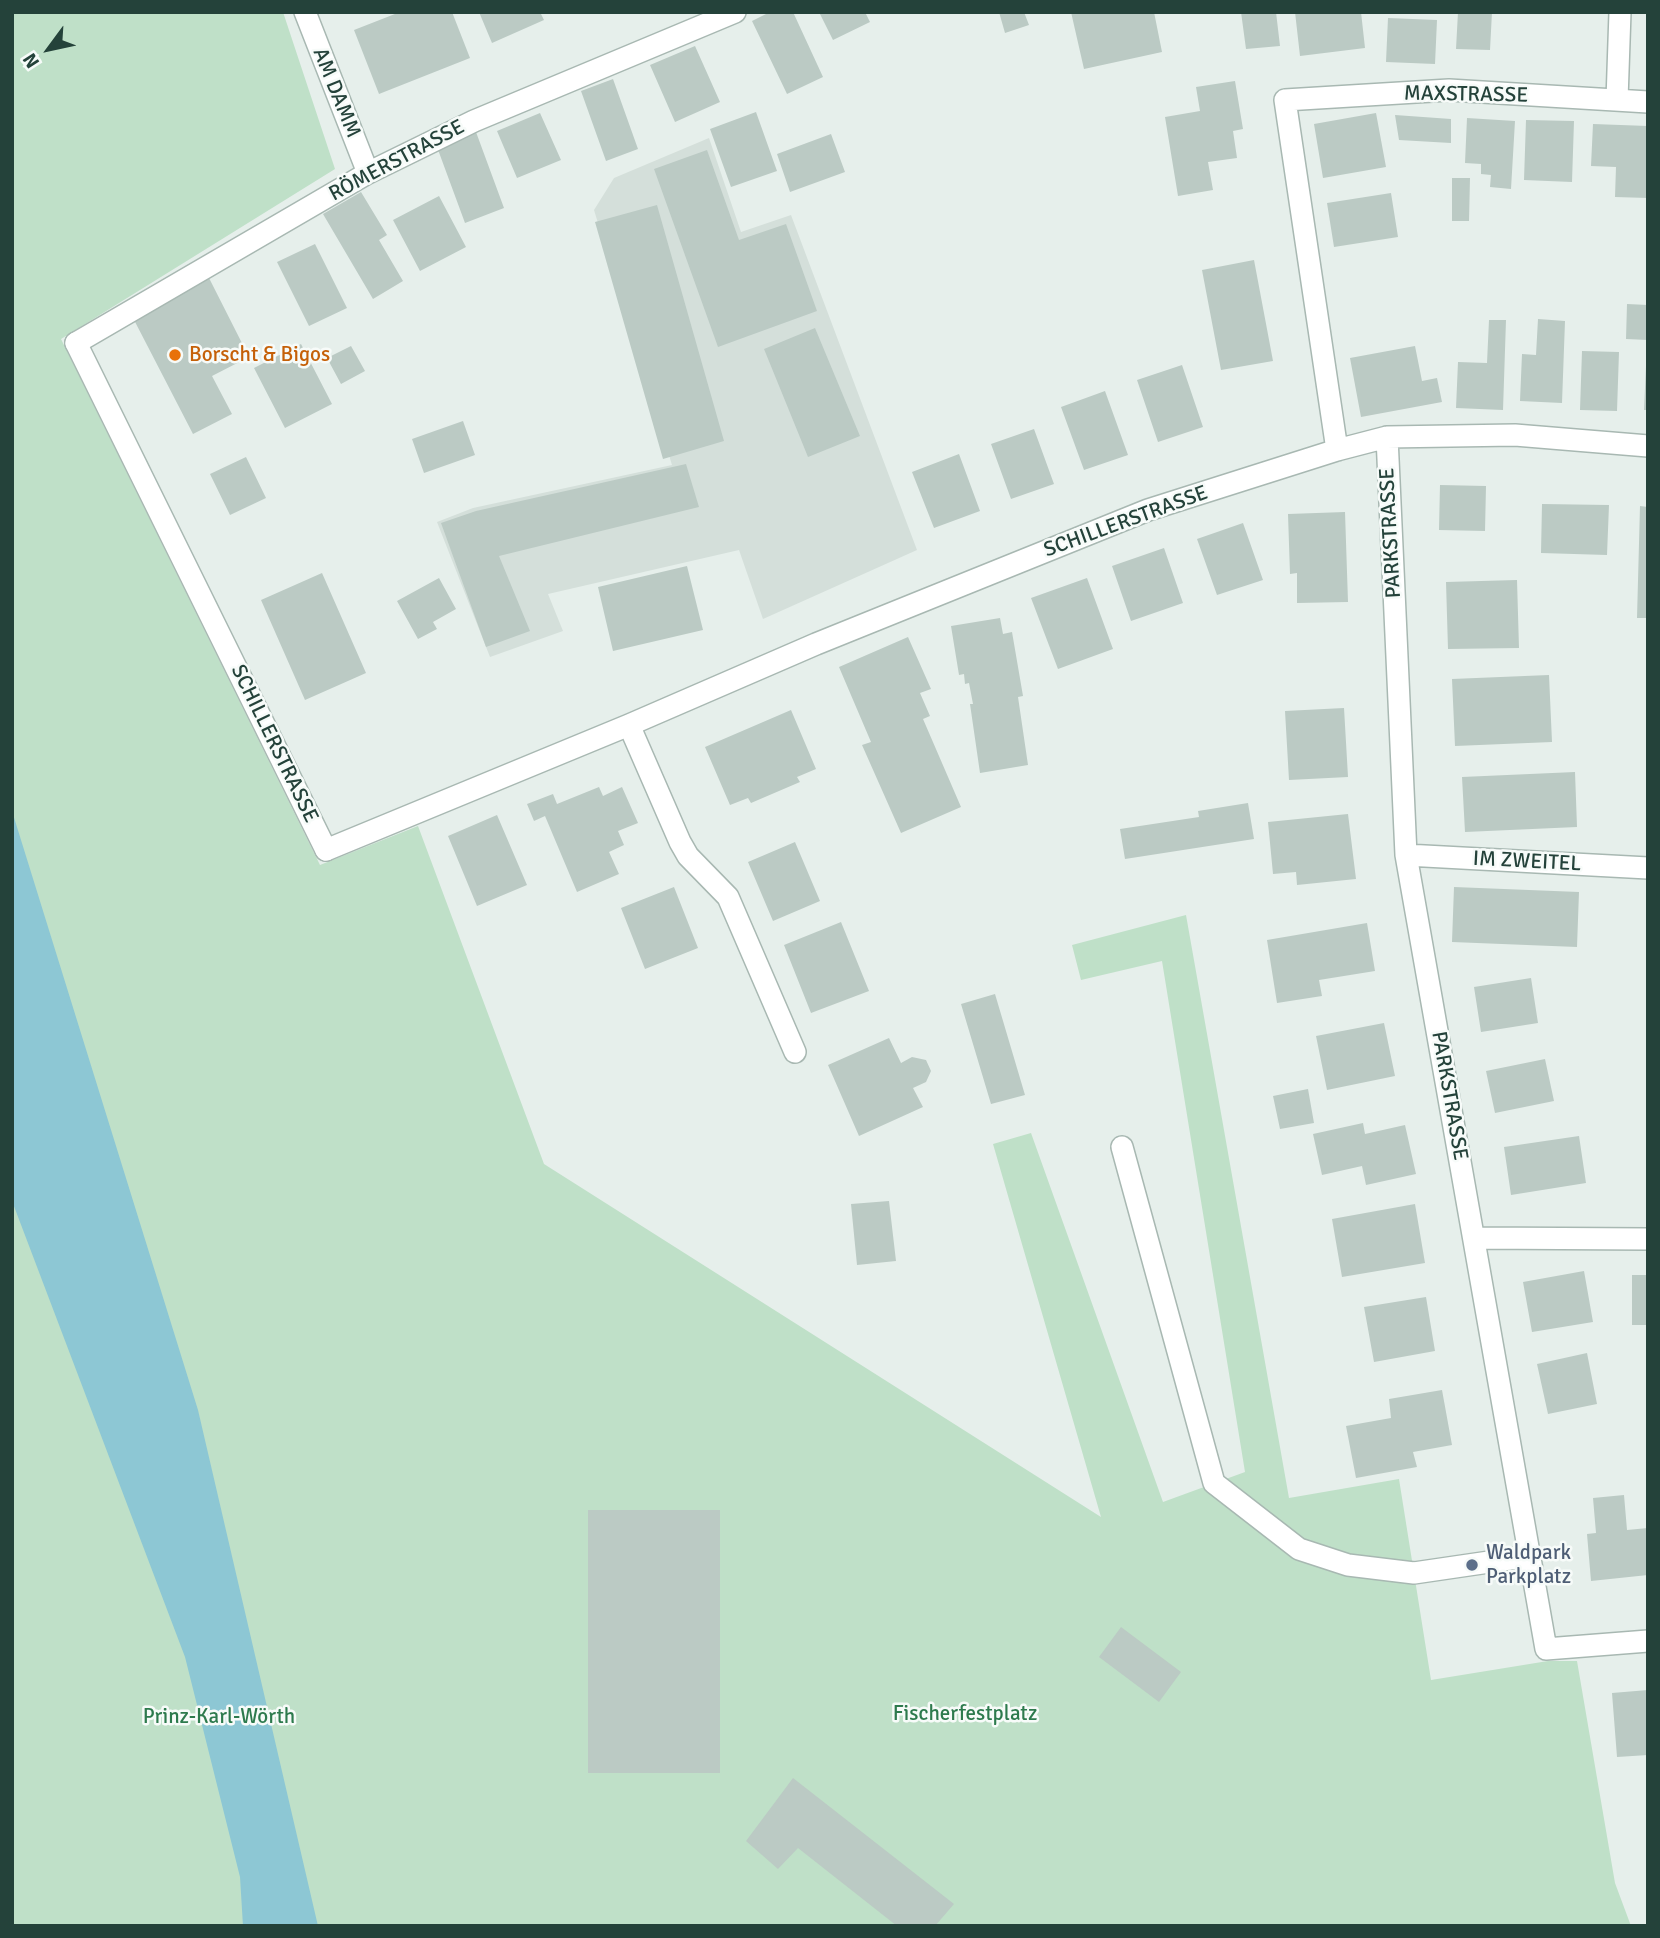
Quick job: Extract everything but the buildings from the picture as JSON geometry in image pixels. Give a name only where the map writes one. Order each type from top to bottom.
[{"type":"street","name":"AM DAMM","points":[[304,12],[368,173]]},
{"type":"street","name":"RÖMERSTRASSE","points":[[76,343],[368,173],[474,121],[735,12]]},
{"type":"street","points":[[1617,100],[1620,12]]},
{"type":"street","name":"MAXSTRASSE","points":[[1338,450],[1284,100],[1449,90],[1648,102]]},
{"type":"street","name":"SCHILLERSTRASSE","points":[[76,343],[326,850],[629,725],[816,644],[1148,510],[1338,450],[1387,437],[1515,435],[1648,446]]},
{"type":"street","name":"PARKSTRASSE","points":[[1387,437],[1406,855],[1546,1649],[1648,1641]]},
{"type":"street","points":[[629,725],[680,842],[688,856],[727,897],[795,1052]]},
{"type":"street","name":"IM ZWEITEL","points":[[1406,855],[1648,869]]},
{"type":"street","points":[[1122,1147],[1214,1483],[1299,1549],[1348,1565],[1414,1573],[1530,1556]]},
{"type":"street","points":[[1474,1238],[1648,1239]]},
{"type":"shaded area","points":[[709,138],[741,232],[791,215],[917,550],[763,619],[739,550],[548,594],[563,631],[490,657],[437,522],[473,508],[672,465],[594,210],[614,178]]},
{"type":"green space","points":[[12,12],[283,12],[335,169],[61,339],[320,865],[418,826],[544,1164],[1101,1517],[993,1144],[1031,1133],[1163,1502],[1245,1472],[1162,961],[1081,980],[1072,945],[1186,915],[1289,1498],[1399,1479],[1431,1680],[1548,1661],[1577,1661],[1615,1883],[1631,1926],[12,1926]]},
{"type":"water","points":[[12,811],[198,1410],[318,1926],[243,1926],[240,1877],[185,1657],[12,1201]]},
{"type":"place","name":"Borscht & Bigos","points":[[175,355]]},
{"type":"place","name":"Waldpark Parkplatz","points":[[1472,1565]]},
{"type":"park label","name":"Fischerfestplatz","points":[[965,1714]]},
{"type":"park label","name":"Prinz-Karl-Wörth","points":[[219,1717]]}]
